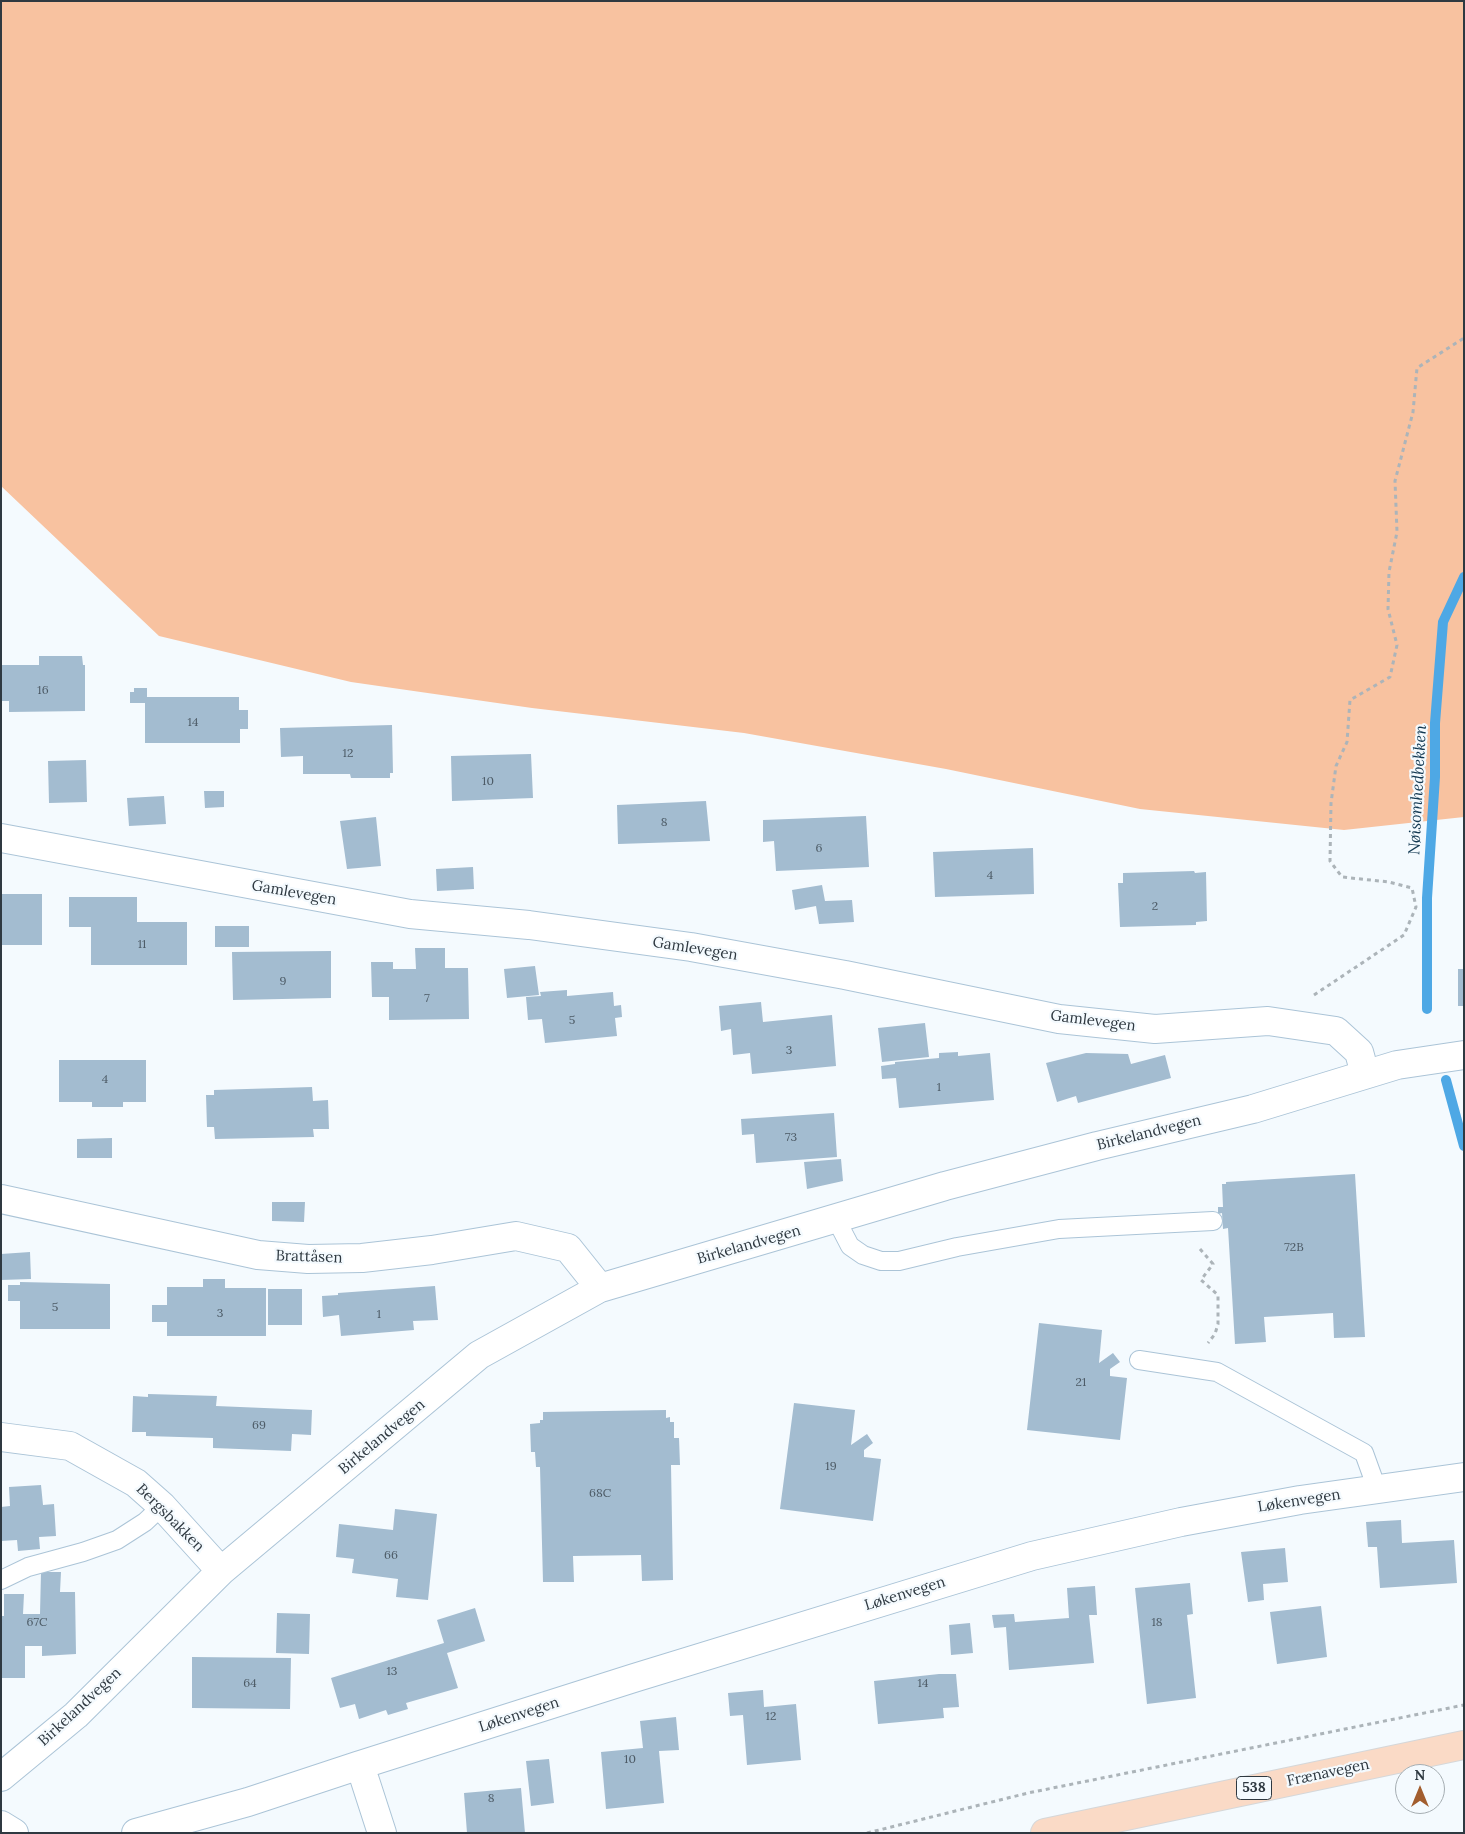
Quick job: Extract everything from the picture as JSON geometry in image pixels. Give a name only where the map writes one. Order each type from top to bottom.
[{"type":"main road","name":"Frænavegen","points":[[1045,1833],[1464,1745]]},
{"type":"street","name":"Gamlevegen","points":[[1,838],[410,914],[529,925],[690,947],[845,975],[1059,1018],[1155,1029],[1268,1021],[1336,1030],[1359,1052],[1365,1074]]},
{"type":"street","name":"Birkelandvegen","points":[[1,1777],[76,1714],[221,1571],[479,1355],[600,1288],[945,1186],[1253,1108],[1397,1065],[1464,1055]]},
{"type":"street","name":"Brattåsen","points":[[1,1199],[258,1255],[308,1259],[362,1258],[432,1250],[516,1236],[568,1248],[600,1288]]},
{"type":"street","name":"Bergsbakken","points":[[1,1437],[70,1446],[136,1483],[162,1506],[221,1571]]},
{"type":"street","name":"Løkenvegen","points":[[136,1833],[248,1802],[625,1681],[1032,1556],[1181,1522],[1300,1500],[1464,1477]]},
{"type":"street","points":[[360,1765],[382,1833]]},
{"type":"street","points":[[1,1825],[14,1833]]},
{"type":"lane","points":[[836,1219],[850,1246],[863,1255],[881,1261],[899,1261],[957,1247],[1059,1230],[1213,1221]]},
{"type":"lane","points":[[1139,1360],[1217,1372],[1364,1453],[1377,1489]]},
{"type":"lane","points":[[1,1580],[28,1567],[83,1552],[117,1540],[145,1522],[162,1506]]},
{"type":"path","points":[[1308,1027],[1312,997],[1404,935],[1416,907],[1412,888],[1389,882],[1342,877],[1330,861],[1331,804],[1336,766],[1347,742],[1350,700],[1390,677],[1397,645],[1388,609],[1389,572],[1397,532],[1395,481],[1413,412],[1417,368],[1464,338]]},
{"type":"path","points":[[1198,1369],[1202,1350],[1215,1334],[1218,1324],[1218,1295],[1201,1280],[1213,1264],[1200,1250],[1215,1232],[1213,1221]]},
{"type":"path","points":[[867,1833],[1038,1791],[1464,1705]]},
{"type":"shaded area","points":[[1,1],[1464,1],[1464,817],[1344,830],[1140,809],[946,769],[744,733],[532,708],[351,682],[159,636],[1,486]]},
{"type":"building","points":[[39,656],[82,656],[83,665],[85,665],[85,711],[9,712],[9,701],[1,701],[1,665],[39,665]]},
{"type":"building","points":[[134,688],[147,688],[147,697],[239,697],[239,710],[248,710],[248,729],[240,729],[240,743],[145,743],[145,703],[130,703],[130,692],[134,692]]},
{"type":"building","points":[[392,725],[393,773],[390,773],[390,778],[351,778],[350,774],[303,774],[303,756],[281,757],[280,728]]},
{"type":"building","points":[[531,754],[533,798],[452,801],[451,756]]},
{"type":"building","points":[[86,760],[87,802],[49,803],[48,761]]},
{"type":"building","points":[[204,791],[224,791],[224,807],[205,808]]},
{"type":"building","points":[[164,796],[166,824],[129,826],[127,798]]},
{"type":"building","points":[[706,801],[710,841],[618,844],[617,805]]},
{"type":"building","points":[[866,816],[869,867],[776,871],[774,841],[763,842],[763,820]]},
{"type":"building","points":[[376,817],[381,866],[347,869],[340,821]]},
{"type":"building","points":[[1033,848],[1034,894],[935,897],[933,852]]},
{"type":"building","points":[[473,867],[474,889],[437,891],[436,869]]},
{"type":"building","points":[[1194,871],[1195,873],[1206,872],[1207,921],[1196,922],[1196,925],[1120,927],[1118,883],[1123,883],[1123,873]]},
{"type":"building","points":[[822,885],[825,901],[852,900],[854,922],[819,924],[816,906],[795,910],[792,890]]},
{"type":"building","points":[[1,894],[42,894],[42,945],[1,945]]},
{"type":"building","points":[[69,897],[137,897],[137,922],[187,922],[187,965],[91,965],[91,927],[69,927]]},
{"type":"building","points":[[215,926],[249,926],[249,947],[215,947]]},
{"type":"building","points":[[415,948],[445,948],[445,968],[468,968],[469,1019],[389,1020],[389,997],[372,997],[371,962],[393,962],[393,969],[416,969]]},
{"type":"building","points":[[331,951],[331,998],[233,1000],[232,952]]},
{"type":"building","points":[[535,966],[539,995],[507,998],[504,969]]},
{"type":"building","points":[[1458,969],[1464,969],[1464,1006],[1458,1006]]},
{"type":"building","points":[[567,990],[567,996],[613,992],[614,1006],[621,1005],[622,1017],[615,1018],[617,1036],[545,1043],[542,1019],[528,1020],[526,997],[541,996],[540,992]]},
{"type":"building","points":[[761,1002],[763,1022],[832,1015],[836,1066],[752,1074],[750,1053],[733,1055],[731,1029],[721,1031],[719,1006]]},
{"type":"building","points":[[925,1023],[929,1057],[882,1062],[878,1028]]},
{"type":"building","points":[[958,1052],[958,1056],[990,1053],[994,1100],[899,1108],[896,1078],[882,1079],[881,1066],[895,1064],[895,1062],[939,1058],[939,1053]]},
{"type":"building","points":[[1086,1053],[1128,1054],[1131,1064],[1165,1055],[1171,1078],[1078,1103],[1076,1096],[1057,1102],[1046,1063]]},
{"type":"building","points":[[59,1060],[146,1060],[146,1102],[123,1102],[123,1107],[92,1107],[92,1102],[59,1102]]},
{"type":"building","points":[[312,1087],[313,1101],[328,1100],[329,1129],[313,1129],[314,1137],[215,1139],[214,1127],[207,1127],[206,1095],[214,1095],[214,1090]]},
{"type":"building","points":[[834,1113],[837,1157],[756,1163],[754,1134],[742,1135],[741,1119]]},
{"type":"building","points":[[112,1138],[112,1158],[77,1158],[77,1139]]},
{"type":"building","points":[[841,1159],[843,1181],[807,1189],[804,1162]]},
{"type":"building","points":[[1355,1174],[1365,1337],[1334,1338],[1333,1313],[1264,1317],[1266,1342],[1235,1344],[1228,1228],[1223,1229],[1222,1213],[1218,1214],[1218,1207],[1223,1207],[1222,1184],[1226,1184],[1226,1182]]},
{"type":"building","points":[[272,1202],[305,1202],[304,1222],[272,1221]]},
{"type":"building","points":[[30,1252],[31,1279],[1,1280],[1,1254]]},
{"type":"building","points":[[203,1279],[225,1279],[225,1288],[266,1288],[266,1336],[167,1336],[167,1322],[152,1322],[152,1305],[167,1305],[167,1287],[203,1287]]},
{"type":"building","points":[[20,1282],[110,1284],[110,1329],[20,1329],[20,1301],[8,1301],[8,1285],[20,1285]]},
{"type":"building","points":[[435,1286],[438,1320],[413,1321],[414,1330],[341,1336],[339,1315],[323,1317],[322,1296],[338,1295],[338,1293]]},
{"type":"building","points":[[268,1289],[302,1289],[302,1325],[268,1325]]},
{"type":"building","points":[[1039,1323],[1102,1330],[1099,1363],[1113,1353],[1120,1362],[1110,1369],[1110,1376],[1127,1378],[1120,1440],[1027,1430]]},
{"type":"building","points":[[148,1394],[217,1396],[216,1406],[312,1410],[311,1435],[292,1434],[291,1451],[213,1448],[213,1438],[146,1436],[146,1432],[132,1432],[133,1396],[148,1397]]},
{"type":"building","points":[[794,1403],[855,1410],[851,1445],[867,1434],[873,1443],[864,1450],[864,1457],[881,1459],[873,1521],[780,1509]]},
{"type":"building","points":[[666,1410],[666,1418],[670,1417],[670,1422],[674,1422],[674,1438],[679,1438],[680,1465],[671,1465],[673,1580],[642,1581],[641,1555],[573,1556],[574,1582],[543,1582],[540,1467],[536,1467],[535,1452],[531,1452],[530,1424],[540,1423],[540,1420],[543,1420],[543,1412]]},
{"type":"building","points":[[41,1485],[43,1505],[54,1504],[56,1536],[39,1537],[40,1549],[18,1551],[17,1540],[1,1541],[1,1507],[10,1506],[9,1487]]},
{"type":"building","points":[[395,1509],[437,1514],[428,1600],[396,1597],[398,1579],[352,1573],[354,1559],[336,1557],[339,1524],[393,1530]]},
{"type":"building","points":[[1401,1520],[1402,1543],[1454,1540],[1457,1583],[1380,1588],[1377,1547],[1368,1547],[1366,1522]]},
{"type":"building","points":[[1285,1548],[1288,1582],[1263,1584],[1264,1600],[1248,1602],[1241,1552]]},
{"type":"building","points":[[41,1572],[61,1572],[60,1592],[75,1592],[76,1654],[42,1656],[42,1646],[25,1646],[25,1678],[1,1678],[1,1616],[4,1616],[4,1594],[24,1594],[23,1614],[40,1614]]},
{"type":"building","points":[[1190,1583],[1193,1614],[1187,1615],[1196,1698],[1147,1704],[1135,1588]]},
{"type":"building","points":[[1095,1586],[1097,1615],[1089,1615],[1094,1663],[1009,1670],[1006,1627],[994,1628],[992,1615],[1014,1614],[1015,1622],[1069,1618],[1067,1588]]},
{"type":"building","points":[[1321,1606],[1327,1657],[1277,1664],[1270,1612]]},
{"type":"building","points":[[475,1608],[485,1641],[447,1653],[458,1688],[406,1703],[408,1709],[388,1715],[386,1710],[359,1719],[355,1704],[340,1708],[331,1678],[444,1643],[437,1620]]},
{"type":"building","points":[[277,1613],[310,1614],[309,1654],[276,1653]]},
{"type":"building","points":[[970,1623],[973,1653],[951,1655],[949,1625]]},
{"type":"building","points":[[192,1657],[291,1658],[290,1709],[192,1708]]},
{"type":"building","points":[[956,1674],[959,1707],[943,1708],[944,1718],[878,1724],[874,1681]]},
{"type":"building","points":[[763,1690],[764,1707],[796,1704],[801,1760],[747,1765],[743,1715],[730,1716],[728,1693]]},
{"type":"building","points":[[676,1717],[679,1750],[659,1751],[664,1803],[606,1809],[601,1752],[643,1748],[640,1721]]},
{"type":"building","points":[[549,1759],[554,1803],[531,1806],[526,1761]]},
{"type":"building","points":[[521,1788],[525,1833],[467,1833],[464,1793]]},
{"type":"waterway","name":"Nøisomhedbekken","points":[[1427,1009],[1427,898],[1435,777],[1435,723],[1443,622],[1464,577]]},
{"type":"waterway","name":"Nøisomhedbekken","points":[[1446,1080],[1464,1146]]}]
